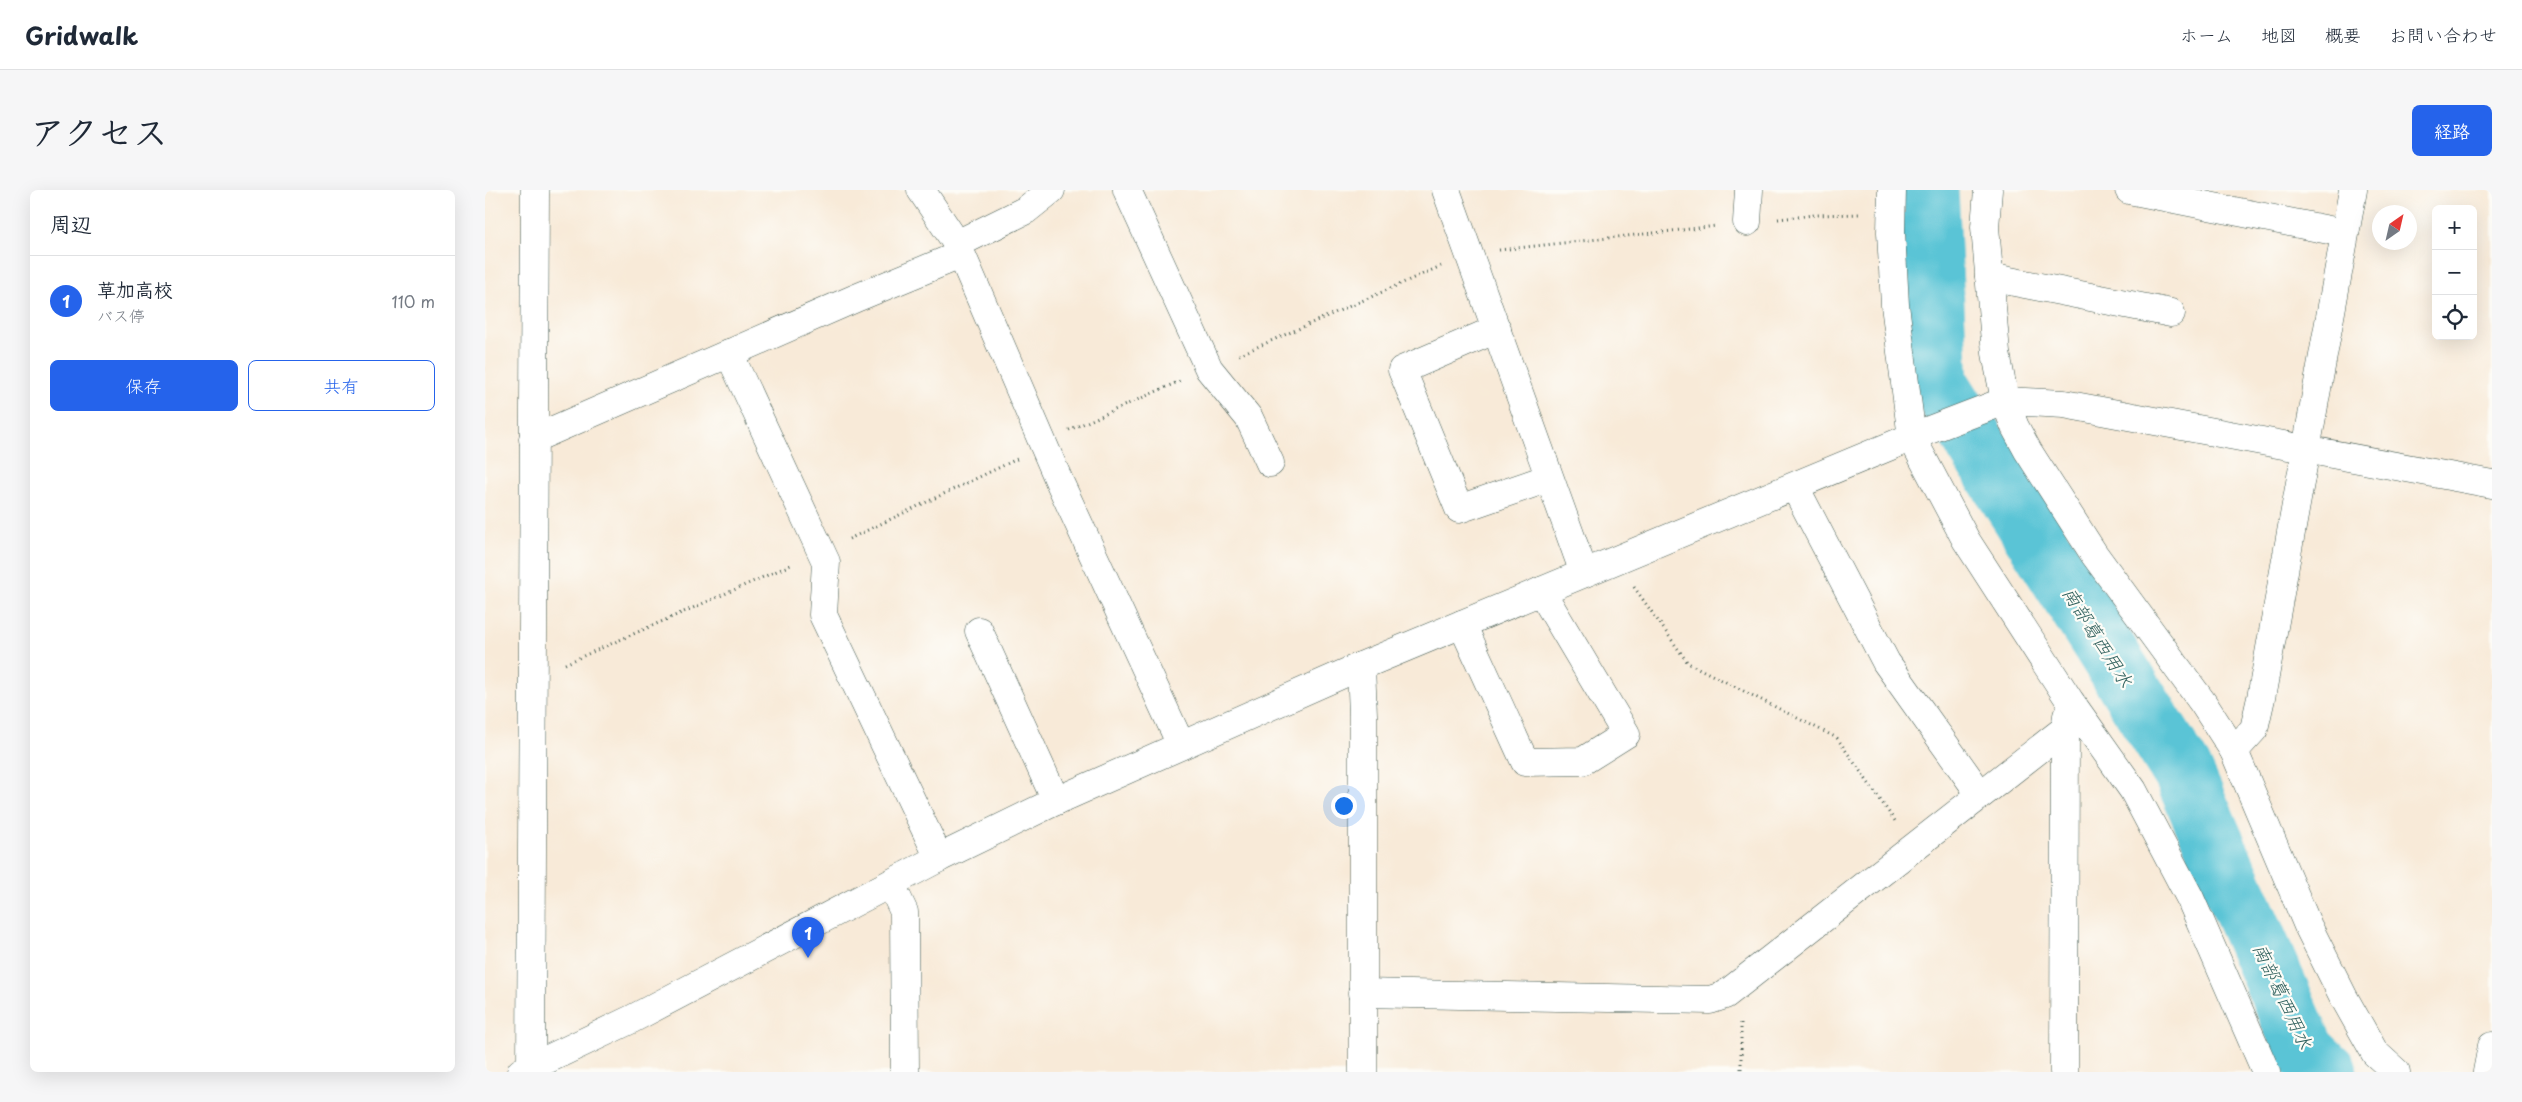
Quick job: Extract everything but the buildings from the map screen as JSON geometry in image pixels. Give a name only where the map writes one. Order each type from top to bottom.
[{"type":"street","points":[[535,190],[527,1071],[939,858],[1056,801],[1361,666],[1995,404],[2064,404],[2492,484]]},
{"type":"street","points":[[921,190],[959,250],[1045,446],[1181,745]]},
{"type":"street","points":[[533,439],[959,250],[1026,210],[1051,190]]},
{"type":"street","points":[[1127,190],[1209,369],[1249,418],[1270,463]]},
{"type":"street","points":[[1446,190],[1584,573]]},
{"type":"street","points":[[1747,222],[1749,190]]},
{"type":"street","points":[[1892,190],[1891,232],[1895,305],[1918,435],[1966,540],[2070,701],[2133,790],[2163,844],[2190,898],[2266,1072]]},
{"type":"street","points":[[1988,190],[1985,227],[1996,353],[1995,404],[2094,554],[2203,703],[2234,751],[2308,926],[2343,996],[2375,1053],[2396,1072]]},
{"type":"street","points":[[2129,190],[2344,232]]},
{"type":"street","points":[[2234,751],[2254,729],[2261,698],[2353,190]]},
{"type":"street","points":[[1989,277],[2171,313]]},
{"type":"street","points":[[1497,329],[1401,370],[1459,509],[1549,478]]},
{"type":"street","points":[[729,353],[826,562],[823,615],[939,858]]},
{"type":"street","points":[[1795,487],[1886,662],[1980,794]]},
{"type":"street","points":[[1462,624],[1525,762],[1583,762],[1625,734],[1541,591]]},
{"type":"street","points":[[979,631],[1056,801]]},
{"type":"street","points":[[1361,666],[1363,715],[1363,1072]]},
{"type":"street","points":[[2065,1072],[2065,729],[2070,701]]},
{"type":"street","points":[[1362,994],[1710,1000],[1725,995],[2065,729]]},
{"type":"street","points":[[891,884],[904,912],[905,1072]]},
{"type":"street","points":[[2487,1072],[2492,1046]]},
{"type":"path","points":[[531,678],[821,552],[1045,446]]},
{"type":"path","points":[[1632,584],[1688,663],[1837,738],[1914,847]]},
{"type":"path","points":[[1738,984],[1741,1072]]},
{"type":"waterway","name":"南部葛西用水","points":[[1928,190],[1938,383],[2183,772],[2305,1051],[2327,1072]]},
{"type":"place","name":"草加高校","points":[[808,958]]}]
